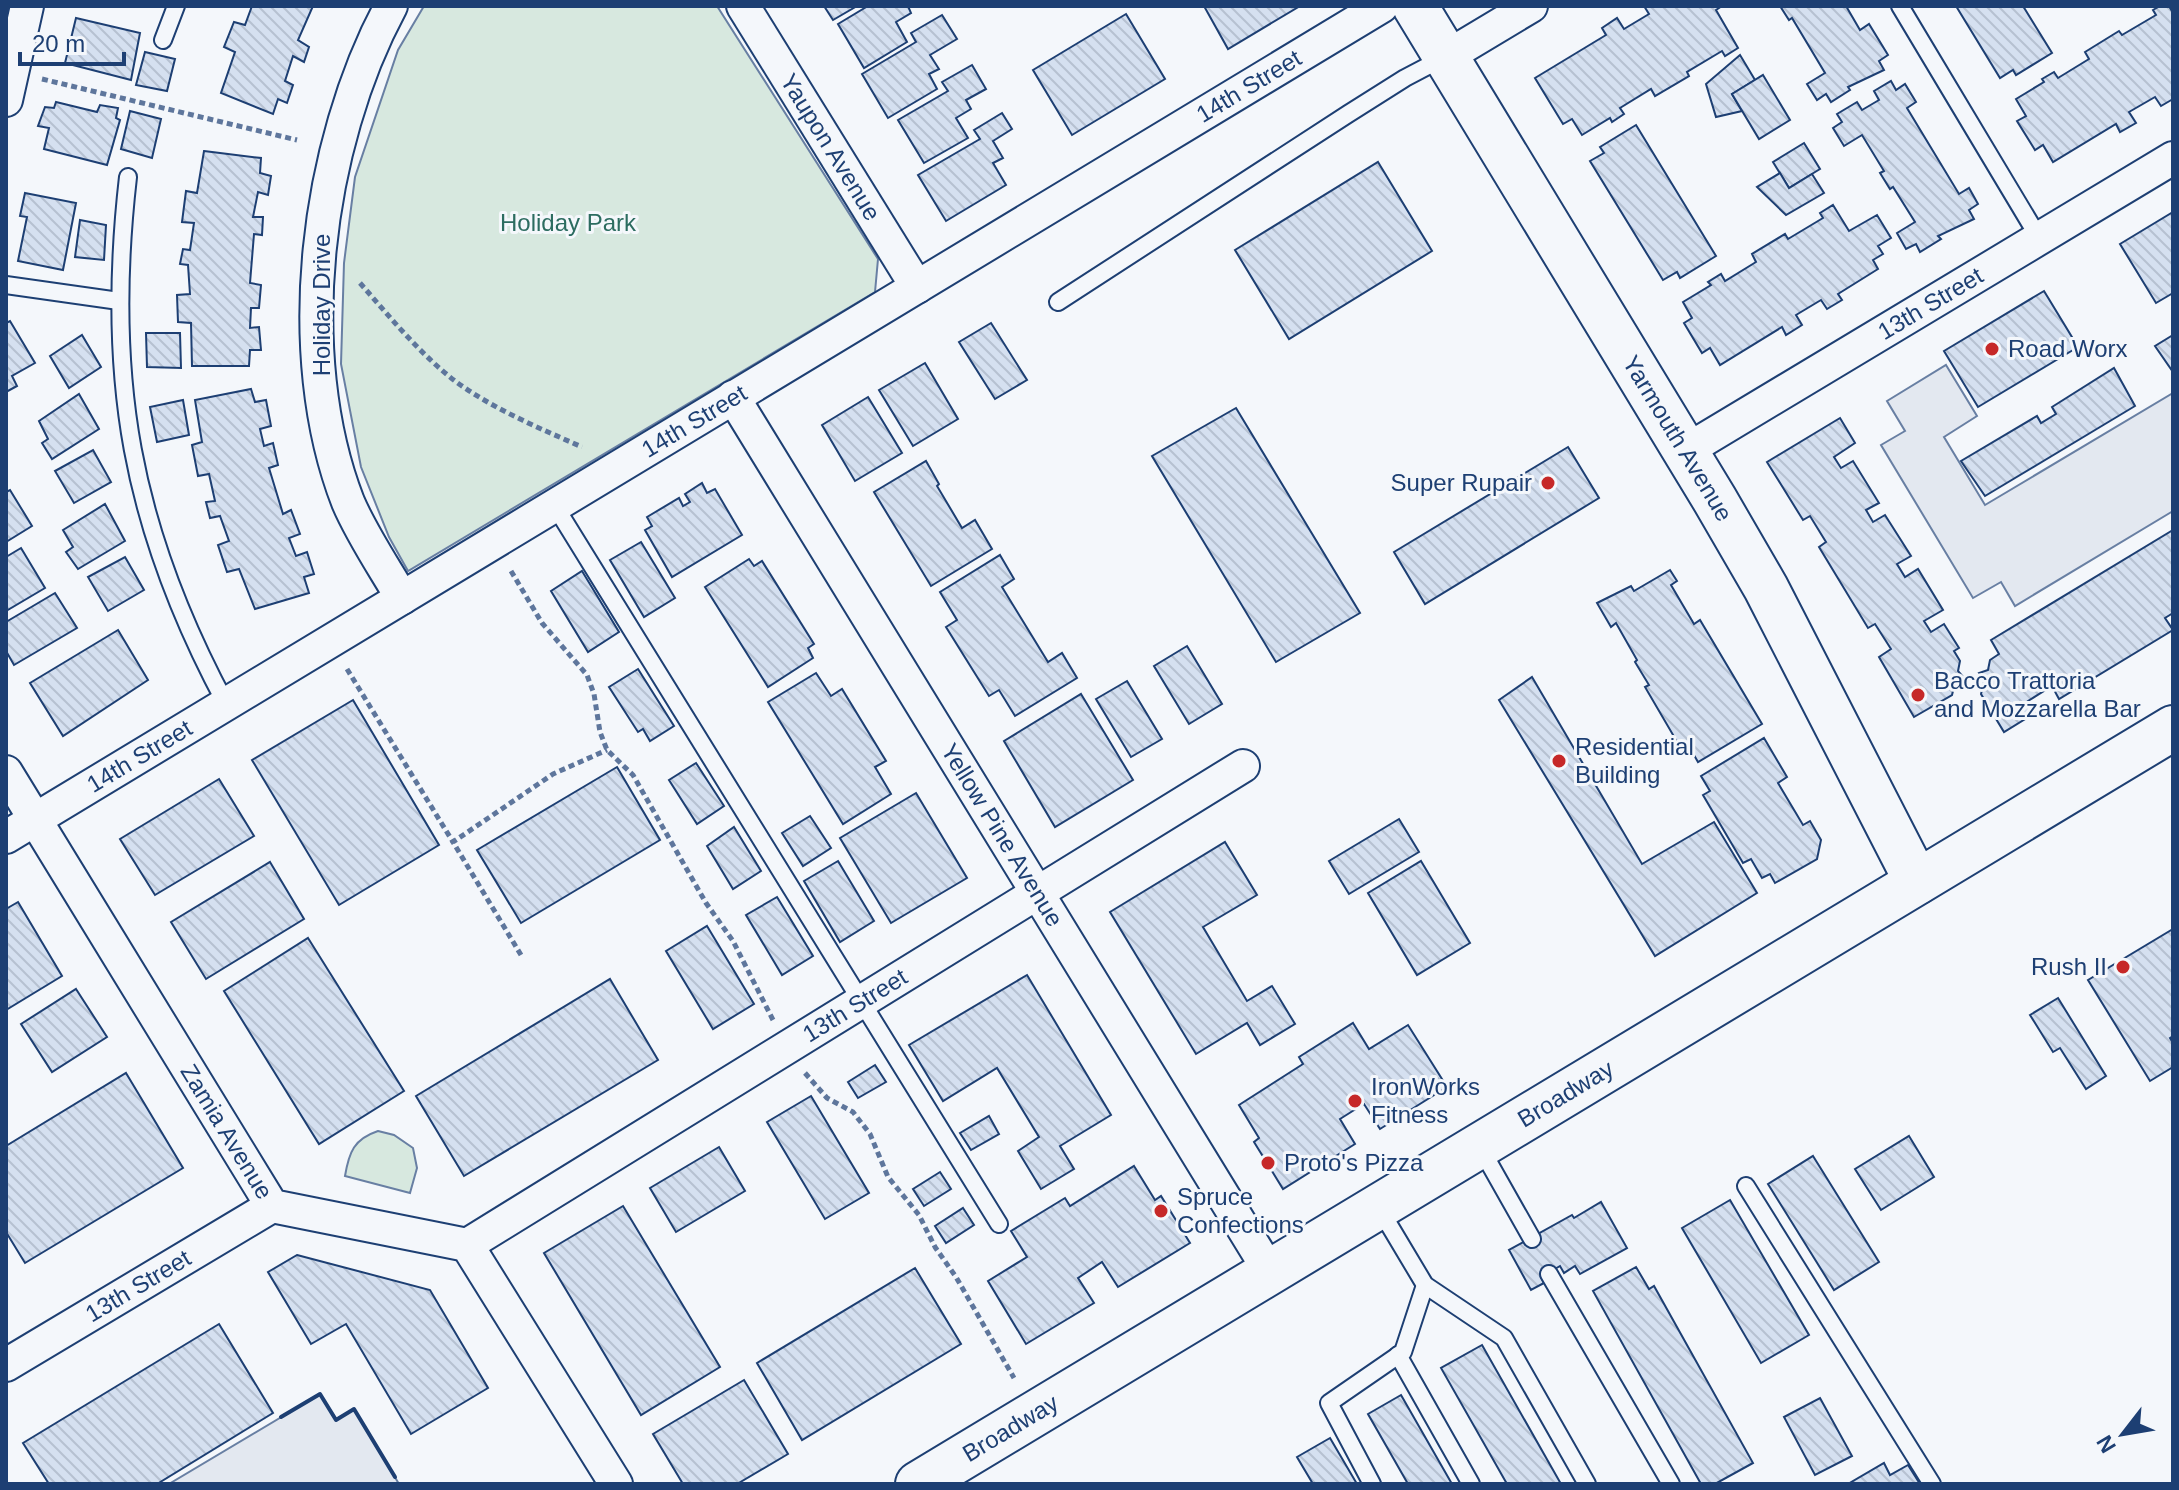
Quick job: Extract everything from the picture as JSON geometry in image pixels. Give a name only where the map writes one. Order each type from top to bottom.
[{"type":"main road","name":"Yarmouth Avenue","points":[[1415,6],[1687,450],[1766,588],[1917,882]]},
{"type":"main road","name":"Broadway","points":[[918,1484],[2173,728]]},
{"type":"street","points":[[9,86],[27,6]]},
{"type":"street","name":"Holiday Drive","points":[[391,6],[352,98],[327,192],[320,247],[317,341],[330,438],[349,502],[402,598]]},
{"type":"street","name":"Yaupon Avenue","points":[[743,6],[917,287]]},
{"type":"street","name":"14th Street","points":[[6,837],[1382,6]]},
{"type":"street","points":[[1446,57],[1531,6]]},
{"type":"street","name":"13th Street","points":[[1687,450],[2173,158]]},
{"type":"street","name":"Yellow Pine Avenue","points":[[733,397],[1270,1272]]},
{"type":"street","name":"13th Street","points":[[467,1245],[1243,766]]},
{"type":"street","name":"Zamia Avenue","points":[[6,772],[272,1206],[467,1245]]},
{"type":"street","name":"13th Street","points":[[6,1365],[272,1206]]},
{"type":"street","points":[[467,1245],[616,1484]]},
{"type":"lane","points":[[163,40],[176,6]]},
{"type":"lane","points":[[1900,6],[2039,238]]},
{"type":"lane","points":[[1058,302],[1405,78],[1446,57]]},
{"type":"lane","points":[[128,177],[119,301],[125,410],[141,492],[178,608],[226,704]]},
{"type":"lane","points":[[6,285],[119,301]]},
{"type":"lane","points":[[555,506],[999,1224]]},
{"type":"lane","points":[[1480,1146],[1532,1239]]},
{"type":"lane","points":[[1746,1186],[1932,1484]]},
{"type":"lane","points":[[1378,1207],[1425,1285],[1504,1338],[1587,1484]]},
{"type":"lane","points":[[1549,1274],[1671,1484]]},
{"type":"lane","points":[[1372,1484],[1329,1403],[1403,1352],[1425,1285]]},
{"type":"lane","points":[[1398,1355],[1471,1484]]},
{"type":"path","points":[[9,86],[297,140]]},
{"type":"path","points":[[360,283],[400,329],[456,381],[488,402],[582,447]]},
{"type":"path","points":[[494,543],[542,623],[587,675],[607,750],[633,775],[706,903],[733,941],[788,1047],[811,1083],[827,1098],[853,1112],[870,1134],[888,1177],[919,1215],[1014,1378]]},
{"type":"path","points":[[330,642],[521,955]]},
{"type":"path","points":[[453,842],[553,774],[607,750]]},
{"type":"green space","name":"Holiday Park","points":[[424,6],[717,6],[878,259],[875,292],[408,571],[389,537],[361,467],[341,364],[344,263],[355,177],[398,50]]},
{"type":"green space","points":[[378,1131],[394,1135],[413,1148],[417,1168],[410,1193],[345,1176],[348,1160],[358,1142]]},
{"type":"shaded area","points":[[1946,365],[1977,416],[1944,437],[1985,505],[2173,393],[2173,511],[2015,606],[2001,582],[1973,598],[1881,445],[1905,431],[1887,401]]},
{"type":"shaded area","points":[[320,1394],[336,1419],[354,1409],[399,1484],[169,1484]]},
{"type":"building","points":[[252,6],[313,6],[298,40],[309,47],[304,62],[293,56],[285,81],[293,85],[287,103],[278,99],[273,114],[221,93],[235,52],[224,47],[234,22],[245,25]]},
{"type":"building","points":[[824,6],[857,6],[833,20]]},
{"type":"building","points":[[868,6],[908,6],[911,13],[896,22],[907,42],[864,68],[838,24]]},
{"type":"building","points":[[1204,6],[1300,6],[1228,49]]},
{"type":"building","points":[[1644,6],[1722,6],[1716,10],[1738,48],[1725,56],[1722,51],[1655,96],[1651,89],[1620,108],[1624,114],[1612,122],[1610,118],[1582,135],[1572,119],[1563,124],[1535,78],[1606,35],[1602,28],[1617,18],[1624,29],[1649,14]]},
{"type":"building","points":[[1780,6],[1846,6],[1860,30],[1869,24],[1888,55],[1879,61],[1884,70],[1848,87],[1850,90],[1831,102],[1826,94],[1817,100],[1807,84],[1825,73],[1792,18],[1789,20]]},
{"type":"building","points":[[1956,6],[2023,6],[2052,53],[2016,75],[2013,70],[2000,78]]},
{"type":"building","points":[[2169,6],[2173,13],[2173,99],[2161,106],[2155,97],[2129,112],[2136,123],[2120,132],[2116,124],[2053,162],[2043,145],[2035,150],[2017,121],[2026,116],[2016,99],[2054,72],[2058,78],[2089,59],[2085,52],[2119,31],[2122,35],[2156,15],[2153,10]]},
{"type":"building","points":[[1126,14],[1165,79],[1072,135],[1033,70]]},
{"type":"building","points":[[942,15],[957,39],[930,55],[939,69],[929,74],[937,89],[888,118],[862,74],[916,42],[911,33]]},
{"type":"building","points":[[76,18],[140,33],[131,80],[65,63]]},
{"type":"building","points":[[145,52],[175,59],[167,91],[136,85]]},
{"type":"building","points":[[1740,55],[1755,80],[1732,94],[1742,111],[1716,117],[1706,84]]},
{"type":"building","points":[[972,65],[986,89],[966,100],[971,109],[956,118],[968,138],[924,163],[898,120],[948,91],[942,82]]},
{"type":"building","points":[[1763,75],[1790,120],[1759,139],[1732,94]]},
{"type":"building","points":[[1891,81],[1896,90],[1905,84],[1916,102],[1907,108],[1959,194],[1969,188],[1978,204],[1969,210],[1974,219],[1938,236],[1941,239],[1920,252],[1916,244],[1906,249],[1897,233],[1915,222],[1893,187],[1890,189],[1880,173],[1884,171],[1862,135],[1844,146],[1833,128],[1842,122],[1837,114],[1857,102],[1862,110],[1879,100],[1874,91]]},
{"type":"building","points":[[56,102],[97,112],[100,105],[118,108],[116,118],[120,120],[107,165],[44,149],[49,128],[38,126],[45,107],[54,108]]},
{"type":"building","points":[[130,111],[161,119],[152,158],[121,149]]},
{"type":"building","points":[[1002,113],[1012,129],[993,141],[1003,158],[993,163],[1006,185],[946,221],[918,175],[980,139],[974,130]]},
{"type":"building","points":[[1636,125],[1716,256],[1680,278],[1677,272],[1663,280],[1590,161],[1604,153],[1600,147]]},
{"type":"building","points":[[1804,143],[1820,169],[1789,188],[1773,162]]},
{"type":"building","points":[[204,151],[261,158],[260,173],[271,176],[268,195],[258,192],[253,217],[263,217],[262,235],[254,234],[250,283],[261,285],[259,308],[251,308],[250,328],[259,327],[261,350],[250,350],[249,366],[192,366],[191,323],[178,322],[177,295],[190,294],[188,265],[180,264],[183,249],[190,250],[194,223],[182,222],[186,191],[197,193]]},
{"type":"building","points":[[1378,162],[1432,251],[1289,339],[1235,250]]},
{"type":"building","points":[[1780,173],[1789,188],[1812,174],[1824,193],[1786,215],[1757,187]]},
{"type":"building","points":[[25,193],[76,203],[63,270],[18,261],[27,217],[20,216]]},
{"type":"building","points":[[1833,205],[1849,231],[1877,215],[1891,238],[1878,246],[1883,254],[1873,260],[1878,269],[1838,294],[1842,300],[1827,309],[1821,300],[1796,315],[1802,325],[1786,335],[1782,327],[1720,365],[1710,348],[1702,353],[1684,323],[1692,318],[1683,302],[1711,285],[1708,282],[1721,274],[1725,281],[1756,262],[1752,254],[1785,234],[1788,239],[1823,218],[1820,213]]},
{"type":"building","points":[[2173,212],[2173,293],[2156,303],[2120,244]]},
{"type":"building","points":[[80,220],[106,225],[104,260],[75,257]]},
{"type":"building","points":[[2044,291],[2078,347],[1978,407],[1944,351]]},
{"type":"building","points":[[10,321],[35,363],[12,376],[17,386],[6,392],[6,323]]},
{"type":"building","points":[[991,323],[1027,380],[995,399],[959,342]]},
{"type":"building","points":[[146,333],[180,333],[181,368],[147,367]]},
{"type":"building","points":[[82,335],[101,367],[69,388],[50,356]]},
{"type":"building","points":[[2173,335],[2173,372],[2155,346]]},
{"type":"building","points":[[925,363],[958,419],[913,446],[879,390]]},
{"type":"building","points":[[2114,368],[2135,406],[1985,496],[1961,461],[2037,416],[2041,423],[2056,414],[2052,407]]},
{"type":"building","points":[[251,389],[255,402],[266,400],[271,426],[260,429],[264,446],[273,443],[278,465],[269,468],[283,514],[291,510],[300,534],[289,538],[296,556],[307,552],[314,574],[304,577],[309,593],[255,609],[239,569],[227,572],[218,545],[229,541],[220,516],[210,518],[206,502],[215,501],[209,474],[198,476],[192,445],[202,442],[195,400]]},
{"type":"building","points":[[79,394],[99,429],[52,459],[42,443],[48,439],[39,421]]},
{"type":"building","points":[[868,397],[902,453],[855,481],[822,425]]},
{"type":"building","points":[[183,400],[189,435],[157,442],[150,407]]},
{"type":"building","points":[[1236,408],[1360,613],[1276,662],[1152,456]]},
{"type":"building","points":[[1840,418],[1855,443],[1834,457],[1841,468],[1853,461],[1879,503],[1866,510],[1873,522],[1885,515],[1911,556],[1897,564],[1905,577],[1918,569],[1943,610],[1924,621],[1931,632],[1944,624],[1959,648],[1954,651],[1960,661],[1958,671],[1964,678],[1955,683],[1952,695],[1914,717],[1879,657],[1891,649],[1875,624],[1868,628],[1819,547],[1826,542],[1810,516],[1803,520],[1767,462]]},
{"type":"building","points":[[1568,447],[1599,498],[1425,604],[1394,552]]},
{"type":"building","points":[[93,450],[111,482],[74,503],[55,471]]},
{"type":"building","points":[[926,461],[962,528],[975,520],[992,549],[931,586],[874,492]]},
{"type":"building","points":[[702,483],[707,493],[715,489],[742,535],[672,577],[645,530],[652,526],[647,517],[679,498],[683,506],[690,502],[685,494]]},
{"type":"building","points":[[10,490],[32,526],[6,542],[6,492]]},
{"type":"building","points":[[105,504],[125,541],[78,569],[66,552],[73,547],[63,530]]},
{"type":"building","points":[[2173,530],[2173,613],[2165,618],[2173,630],[2059,699],[2052,686],[2028,701],[2035,713],[2004,732],[1981,694],[1984,682],[1979,673],[1988,670],[1990,660],[1999,654],[1991,640]]},
{"type":"building","points":[[641,542],[675,598],[644,617],[610,560]]},
{"type":"building","points":[[21,548],[45,588],[6,611],[6,557]]},
{"type":"building","points":[[1000,555],[1014,579],[1002,587],[1048,662],[1062,653],[1077,678],[1015,716],[999,690],[989,696],[946,627],[957,620],[940,592]]},
{"type":"building","points":[[125,557],[144,590],[108,611],[88,577]]},
{"type":"building","points":[[749,559],[754,566],[762,561],[814,644],[808,648],[813,658],[768,687],[705,587]]},
{"type":"building","points":[[1670,570],[1677,581],[1671,585],[1694,624],[1700,620],[1762,724],[1698,762],[1690,748],[1683,752],[1645,687],[1649,685],[1616,623],[1611,627],[1597,603],[1631,586],[1634,591]]},
{"type":"building","points":[[582,571],[619,632],[588,652],[551,591]]},
{"type":"building","points":[[55,593],[77,628],[14,665],[6,651],[6,622]]},
{"type":"building","points":[[118,630],[148,680],[63,736],[30,683]]},
{"type":"building","points":[[1187,646],[1222,704],[1189,724],[1154,666]]},
{"type":"building","points":[[638,669],[674,726],[650,741],[643,729],[638,732],[609,687]]},
{"type":"building","points":[[816,673],[831,696],[842,689],[886,761],[875,767],[891,794],[843,824],[768,702]]},
{"type":"building","name":"Residential Building","points":[[1532,677],[1642,864],[1714,822],[1757,893],[1655,956],[1499,700]]},
{"type":"building","points":[[1127,681],[1162,739],[1131,757],[1096,699]]},
{"type":"building","points":[[1081,694],[1133,780],[1055,827],[1004,741]]},
{"type":"building","points":[[353,700],[439,845],[339,905],[252,760]]},
{"type":"building","points":[[1764,738],[1787,777],[1778,783],[1803,825],[1810,821],[1821,840],[1817,859],[1775,883],[1770,874],[1762,878],[1751,859],[1743,863],[1703,795],[1710,791],[1701,776]]},
{"type":"building","points":[[696,763],[724,806],[697,824],[669,780]]},
{"type":"building","points":[[617,767],[660,840],[521,923],[477,850]]},
{"type":"building","points":[[219,779],[254,836],[155,895],[120,839]]},
{"type":"building","points":[[916,793],[967,878],[891,923],[840,838]]},
{"type":"building","points":[[810,816],[831,848],[803,866],[782,833]]},
{"type":"building","points":[[1399,819],[1419,852],[1349,894],[1329,861]]},
{"type":"building","points":[[734,827],[761,871],[733,889],[707,846]]},
{"type":"building","points":[[1225,842],[1257,895],[1203,927],[1247,1001],[1272,986],[1295,1024],[1260,1045],[1247,1023],[1196,1054],[1110,912]]},
{"type":"building","points":[[838,861],[874,921],[840,942],[804,881]]},
{"type":"building","points":[[1421,861],[1470,943],[1417,975],[1368,893]]},
{"type":"building","points":[[270,862],[304,919],[206,979],[171,922]]},
{"type":"building","points":[[777,897],[813,956],[782,975],[746,915]]},
{"type":"building","points":[[18,902],[62,976],[6,1010],[6,909]]},
{"type":"building","points":[[707,926],[754,1004],[713,1029],[666,951]]},
{"type":"building","points":[[2173,929],[2173,1036],[2170,1038],[2173,1043],[2173,1067],[2150,1081],[2088,980]]},
{"type":"building","points":[[308,938],[404,1091],[319,1144],[224,991]]},
{"type":"building","points":[[1027,975],[1111,1115],[1060,1146],[1074,1169],[1041,1189],[1018,1151],[1039,1137],[997,1068],[943,1101],[909,1045]]},
{"type":"building","points":[[610,979],[658,1060],[464,1176],[416,1096]]},
{"type":"building","points":[[76,989],[107,1037],[52,1072],[21,1024]]},
{"type":"building","points":[[2058,998],[2106,1076],[2086,1089],[2060,1048],[2053,1052],[2030,1015]]},
{"type":"building","points":[[1353,1023],[1369,1049],[1408,1025],[1447,1087],[1380,1129],[1364,1104],[1359,1107],[1340,1119],[1355,1144],[1283,1189],[1254,1142],[1259,1138],[1239,1105],[1303,1064],[1299,1057]]},
{"type":"building","points":[[875,1065],[886,1082],[858,1098],[848,1082]]},
{"type":"building","points":[[126,1073],[183,1168],[25,1263],[6,1232],[6,1146]]},
{"type":"building","points":[[811,1096],[869,1193],[825,1219],[767,1122]]},
{"type":"building","points":[[989,1116],[999,1134],[971,1150],[960,1133]]},
{"type":"building","points":[[1909,1136],[1934,1177],[1881,1210],[1855,1169]]},
{"type":"building","points":[[719,1147],[745,1191],[676,1232],[650,1188]]},
{"type":"building","points":[[1813,1156],[1879,1262],[1834,1290],[1768,1184]]},
{"type":"building","points":[[1134,1166],[1155,1200],[1161,1196],[1190,1243],[1118,1287],[1102,1262],[1078,1278],[1094,1303],[1026,1344],[988,1281],[1027,1257],[1011,1231],[1065,1198],[1070,1206]]},
{"type":"building","points":[[940,1172],[951,1189],[924,1206],[913,1189]]},
{"type":"building","points":[[1730,1200],[1809,1335],[1761,1363],[1682,1228]]},
{"type":"building","points":[[1601,1202],[1627,1248],[1580,1274],[1575,1266],[1564,1273],[1560,1266],[1541,1277],[1544,1283],[1531,1290],[1509,1250]]},
{"type":"building","points":[[623,1206],[720,1367],[641,1415],[544,1253]]},
{"type":"building","points":[[963,1208],[974,1225],[946,1243],[935,1226]]},
{"type":"building","points":[[297,1255],[430,1290],[488,1388],[411,1434],[346,1324],[311,1344],[268,1272]]},
{"type":"building","points":[[1636,1267],[1649,1289],[1654,1286],[1753,1463],[1715,1484],[1701,1484],[1593,1291]]},
{"type":"building","points":[[915,1268],[961,1344],[802,1440],[757,1363]]},
{"type":"building","points":[[219,1324],[273,1413],[157,1484],[49,1484],[23,1443]]},
{"type":"building","points":[[1482,1345],[1561,1484],[1507,1484],[1441,1368]]},
{"type":"building","points":[[744,1380],[788,1454],[737,1484],[683,1484],[653,1434]]},
{"type":"building","points":[[1401,1395],[1452,1484],[1408,1484],[1368,1414]]},
{"type":"building","points":[[1820,1398],[1852,1456],[1815,1475],[1784,1417]]},
{"type":"building","points":[[1330,1438],[1357,1484],[1313,1484],[1297,1457]]},
{"type":"building","points":[[1884,1463],[1890,1475],[1908,1465],[1920,1484],[1848,1484]]},
{"type":"wall","points":[[281,1417],[320,1394],[336,1420],[354,1409],[395,1477]]},
{"type":"place","name":"Road Worx","points":[[1992,349]]},
{"type":"place","name":"Super Rupair","points":[[1548,483]]},
{"type":"place","name":"Bacco Trattoria and Mozzarella Bar","points":[[1918,695]]},
{"type":"place","name":"Residential Building","points":[[1559,761]]},
{"type":"place","name":"Rush II","points":[[2123,967]]},
{"type":"place","name":"IronWorks Fitness","points":[[1355,1101]]},
{"type":"place","name":"Proto's Pizza","points":[[1268,1163]]},
{"type":"place","name":"Spruce Confections","points":[[1161,1211]]}]
